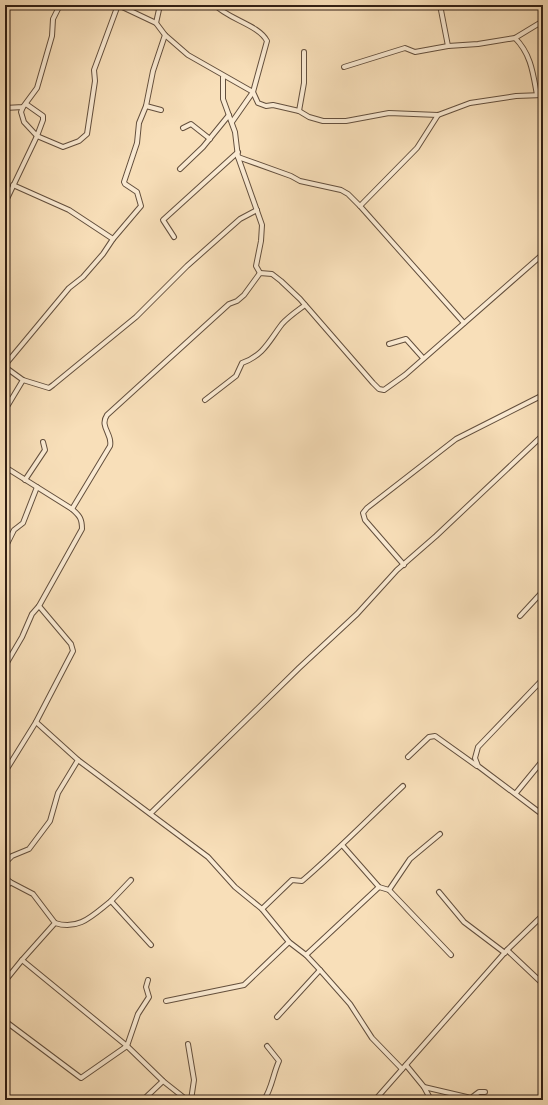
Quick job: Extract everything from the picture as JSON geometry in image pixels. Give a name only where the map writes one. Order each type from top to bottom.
[{"type":"street","points":[[60,5],[53,19],[52,36],[37,88],[21,112],[24,122],[37,136],[64,147],[79,141],[87,134],[95,81],[94,70],[118,5],[156,23],[165,35],[188,55],[223,77],[228,77],[253,92],[258,103],[299,111],[309,117],[329,121],[346,121],[389,113],[438,115],[470,103],[543,95]]},
{"type":"street","points":[[156,23],[160,5]]},
{"type":"street","points":[[215,5],[233,19],[255,29],[265,37],[267,41],[253,92],[232,122]]},
{"type":"street","points":[[440,5],[448,46]]},
{"type":"street","points":[[344,67],[405,48],[415,52],[448,46],[478,44],[515,38],[543,21]]},
{"type":"street","points":[[165,35],[153,71],[146,106],[139,123],[136,149],[124,182],[137,192],[141,206],[113,239],[103,254],[83,277],[69,288],[5,366],[23,380],[48,388],[53,385],[136,317],[187,266],[240,219],[257,210]]},
{"type":"street","points":[[515,38],[526,51],[532,64],[537,95]]},
{"type":"street","points":[[299,111],[304,83],[304,52]]},
{"type":"street","points":[[223,77],[223,99],[232,122],[238,158],[262,224],[261,241],[256,266],[260,272],[272,274],[305,305],[379,388],[384,390],[391,386],[543,254]]},
{"type":"street","points":[[5,108],[25,106],[40,112],[43,120],[5,204]]},
{"type":"street","points":[[146,106],[161,110]]},
{"type":"street","points":[[180,169],[210,138],[229,115]]},
{"type":"street","points":[[360,206],[417,148],[438,115]]},
{"type":"street","points":[[183,128],[191,124],[210,138]]},
{"type":"street","points":[[174,238],[162,220],[238,152]]},
{"type":"street","points":[[238,158],[291,176],[300,181],[341,190],[348,194],[464,323]]},
{"type":"street","points":[[13,184],[70,210],[113,239]]},
{"type":"street","points":[[72,509],[110,446],[111,441],[104,425],[104,419],[107,415],[148,376],[170,359],[229,304],[237,301],[260,272]]},
{"type":"street","points":[[204,400],[236,376],[242,363],[254,359],[264,349],[283,323],[305,305]]},
{"type":"street","points":[[390,344],[406,339],[423,358]]},
{"type":"street","points":[[5,410],[23,380]]},
{"type":"street","points":[[404,564],[365,520],[364,513],[367,508],[456,439],[543,395]]},
{"type":"street","points":[[151,813],[299,668],[357,614],[404,564],[436,536],[543,435]]},
{"type":"street","points":[[25,480],[45,450],[44,442]]},
{"type":"street","points":[[5,468],[72,509],[81,517],[82,529],[39,606],[32,614],[22,637],[5,666]]},
{"type":"street","points":[[5,548],[14,530],[23,522],[37,487]]},
{"type":"street","points":[[520,616],[543,591]]},
{"type":"street","points":[[5,772],[36,722],[73,651],[71,644],[39,606]]},
{"type":"street","points":[[478,766],[475,758],[478,747],[543,679]]},
{"type":"street","points":[[36,722],[78,760],[208,857],[235,887],[262,909],[289,942],[306,955],[320,970],[350,1004],[372,1038],[424,1087],[431,1100]]},
{"type":"street","points":[[408,757],[429,737],[435,736],[516,793],[543,815]]},
{"type":"street","points":[[5,863],[12,856],[28,849],[50,821],[58,793],[78,760]]},
{"type":"street","points":[[516,793],[543,760]]},
{"type":"street","points":[[262,909],[292,880],[302,881],[343,846],[358,828],[403,786]]},
{"type":"street","points":[[390,890],[410,860],[440,834]]},
{"type":"street","points":[[343,846],[379,887],[390,890],[451,955]]},
{"type":"street","points":[[5,877],[10,882],[33,894],[54,924],[66,927],[80,924],[111,901],[131,880]]},
{"type":"street","points":[[5,888],[10,882]]},
{"type":"street","points":[[306,955],[379,887]]},
{"type":"street","points":[[438,892],[464,922],[506,952],[543,984]]},
{"type":"street","points":[[111,901],[151,945]]},
{"type":"street","points":[[375,1100],[506,952],[543,915]]},
{"type":"street","points":[[5,981],[54,924]]},
{"type":"street","points":[[166,1001],[244,985],[289,942]]},
{"type":"street","points":[[22,960],[127,1046],[163,1081],[187,1100]]},
{"type":"street","points":[[277,1017],[320,970]]},
{"type":"street","points":[[5,1021],[81,1078],[127,1046],[138,1014],[149,997],[146,987],[148,980]]},
{"type":"street","points":[[188,1044],[194,1080],[191,1100]]},
{"type":"street","points":[[264,1100],[270,1092],[273,1075],[279,1061],[267,1046]]},
{"type":"street","points":[[143,1100],[163,1081]]},
{"type":"street","points":[[424,1087],[470,1098],[479,1092],[485,1092]]}]
